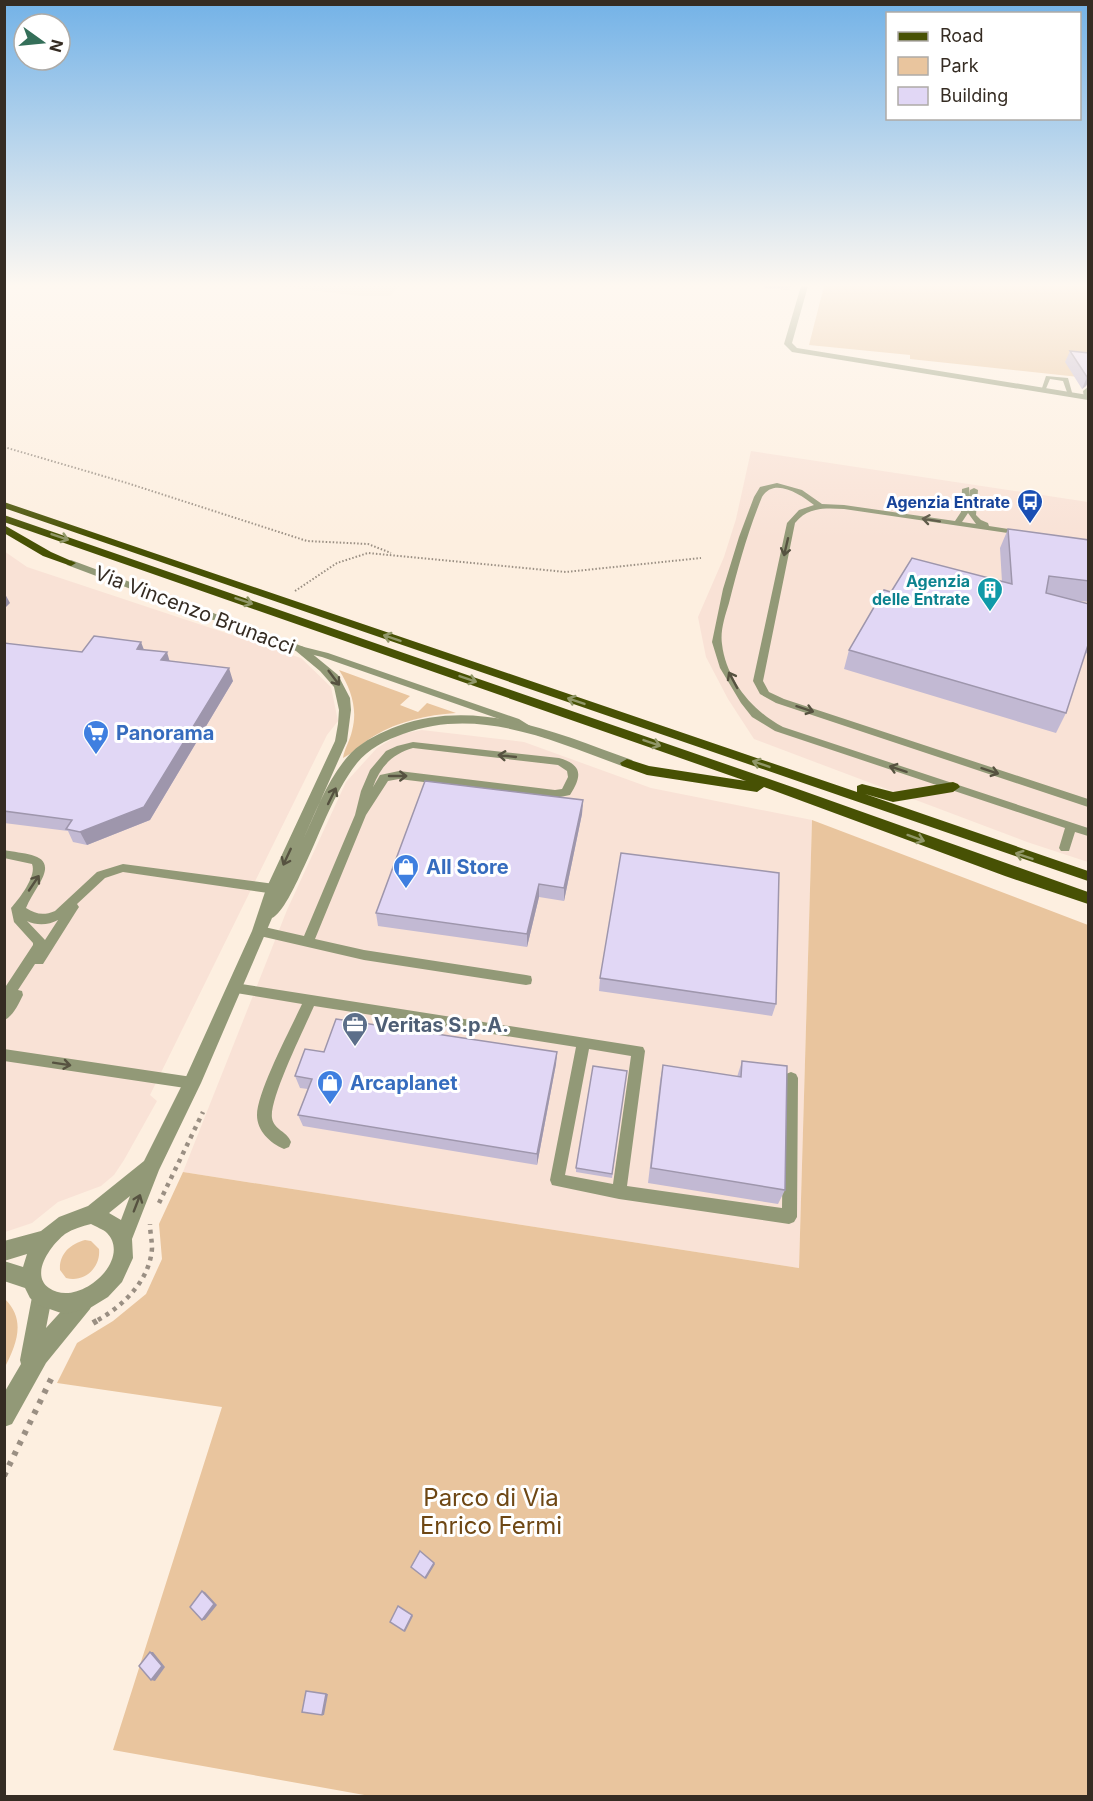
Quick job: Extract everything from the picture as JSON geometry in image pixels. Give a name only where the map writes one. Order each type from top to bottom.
[{"type":"main road","points":[[4,505],[1089,876]]},
{"type":"main road","points":[[4,518],[790,791],[988,864],[1089,898]]},
{"type":"main road","points":[[4,528],[47,554],[71,563]]},
{"type":"main road","points":[[627,763],[647,770],[790,791]]},
{"type":"main road","points":[[786,773],[815,774],[885,796],[954,787]]},
{"type":"street","points":[[919,370],[1071,395],[1088,395]]},
{"type":"street","name":"Via Vincenzo Brunacci","points":[[71,563],[300,649],[324,666],[339,682],[346,702],[346,723],[341,741],[280,890]]},
{"type":"street","name":"Via Vincenzo Brunacci","points":[[123,1238],[151,1167],[192,1083],[262,926],[352,760],[369,744],[405,727],[453,718],[481,718],[530,729],[627,763]]},
{"type":"street","name":"Via Vincenzo Brunacci","points":[[92,1215],[151,1167]]},
{"type":"street","points":[[4,1251],[46,1239],[68,1222],[92,1215],[108,1219],[118,1227],[123,1238],[124,1252],[120,1267],[111,1281],[83,1302],[61,1325],[27,1371],[4,1416]]},
{"type":"street","points":[[27,1371],[34,1345],[37,1288],[35,1259],[46,1239]]},
{"type":"street","points":[[4,1271],[37,1288],[60,1304],[83,1302]]},
{"type":"lane","points":[[1043,390],[1047,375],[1060,377],[1066,379],[1071,395]]},
{"type":"lane","points":[[957,524],[965,512],[970,490],[972,515],[978,522],[1030,534],[957,524],[818,504],[792,488],[775,486],[763,489],[756,496],[716,634],[721,657],[750,709],[772,725],[1089,832]]},
{"type":"lane","points":[[818,504],[797,514],[791,523],[758,673],[759,688],[771,698],[1089,803]]},
{"type":"lane","points":[[300,649],[325,655],[404,682],[515,721],[530,729]]},
{"type":"lane","points":[[308,942],[361,815],[380,782],[389,776],[555,794],[567,792],[572,780],[572,769],[570,765],[559,762],[413,746],[397,747],[381,760],[364,792],[361,815]]},
{"type":"lane","points":[[1065,848],[1071,827]]},
{"type":"lane","points":[[4,854],[31,858],[41,864],[39,876],[17,908],[18,919],[39,940],[39,946],[4,1002]]},
{"type":"lane","points":[[17,908],[34,919],[50,919],[59,914],[100,875],[123,868],[280,890]]},
{"type":"lane","points":[[4,1015],[85,888]]},
{"type":"lane","points":[[262,926],[308,942],[364,956],[526,980]]},
{"type":"lane","points":[[235,988],[638,1051],[619,1192]]},
{"type":"lane","points":[[284,1142],[268,1130],[264,1116],[267,1098],[311,999]]},
{"type":"lane","points":[[583,1044],[557,1180],[619,1192],[789,1217],[791,1078]]},
{"type":"lane","points":[[4,1055],[192,1083]]},
{"type":"path","points":[[4,447],[128,483],[307,541],[368,543],[398,556]]},
{"type":"path","points":[[282,600],[332,564],[349,556],[368,553],[566,572],[701,558]]},
{"type":"shaded area","points":[[751,451],[1088,502],[1088,862],[1027,842],[754,739],[728,699],[706,657],[698,617],[724,557],[736,519]]},
{"type":"shaded area","points":[[4,551],[27,567],[301,658],[331,687],[338,721],[327,735],[150,1095],[157,1101],[124,1160],[114,1175],[101,1186],[58,1202],[32,1223],[5,1232]]},
{"type":"shaded area","points":[[422,730],[524,742],[651,788],[812,820],[799,1268],[183,1172],[287,910],[346,782],[377,748],[400,734]]},
{"type":"green space","points":[[1013,370],[1088,370],[1088,378]]},
{"type":"green space","points":[[339,670],[410,696],[400,705],[418,712],[427,703],[456,713],[424,717],[393,726],[370,738],[343,758],[354,723],[354,707],[347,684]]},
{"type":"green space","name":"Parco di Via Enrico Fermi","points":[[812,820],[1088,925],[1088,1796],[370,1796],[113,1750],[222,1407],[57,1383],[77,1343],[113,1321],[146,1294],[162,1259],[159,1224],[183,1172],[799,1268]]},
{"type":"green space","points":[[85,1240],[91,1241],[99,1249],[97,1262],[85,1276],[66,1278],[60,1270],[61,1259],[66,1250]]},
{"type":"green space","points":[[5,1299],[16,1315],[17,1332],[5,1367]]},
{"type":"building","points":[[1082,370],[1089,370],[1087,377]]},
{"type":"building","points":[[1008,529],[1089,540],[1089,581],[1049,576],[1046,593],[1089,604],[1089,642],[1066,713],[849,650],[884,590],[891,592],[912,558],[1012,584]]},
{"type":"building","name":"Panorama","points":[[94,636],[141,642],[137,649],[167,652],[161,660],[229,668],[144,807],[80,832],[66,829],[72,820],[4,811],[4,643],[82,652]]},
{"type":"building","points":[[425,781],[583,800],[564,888],[539,884],[527,934],[376,913]]},
{"type":"building","points":[[621,853],[779,873],[776,1004],[600,978]]},
{"type":"building","points":[[336,1019],[557,1052],[537,1154],[298,1115],[312,1079],[295,1076],[305,1049],[324,1052]]},
{"type":"building","points":[[742,1061],[787,1066],[785,1190],[651,1168],[663,1065],[741,1077]]},
{"type":"building","points":[[593,1066],[627,1071],[612,1174],[576,1168]]},
{"type":"building","points":[[420,1551],[434,1563],[425,1578],[411,1567]]},
{"type":"building","points":[[202,1591],[214,1604],[202,1620],[190,1607]]},
{"type":"building","points":[[398,1606],[412,1615],[404,1631],[390,1622]]},
{"type":"building","points":[[150,1652],[162,1666],[151,1680],[139,1666]]},
{"type":"building","points":[[306,1691],[326,1694],[322,1715],[302,1712]]},
{"type":"place","name":"Agenzia Entrate","points":[[1030,525]]},
{"type":"place","name":"Agenzia delle Entrate","points":[[990,613]]},
{"type":"place","name":"Panorama","points":[[96,756]]},
{"type":"place","name":"All Store","points":[[406,890]]},
{"type":"place","name":"Veritas S.p.A.","points":[[355,1048]]},
{"type":"place","name":"Arcaplanet","points":[[330,1106]]}]
